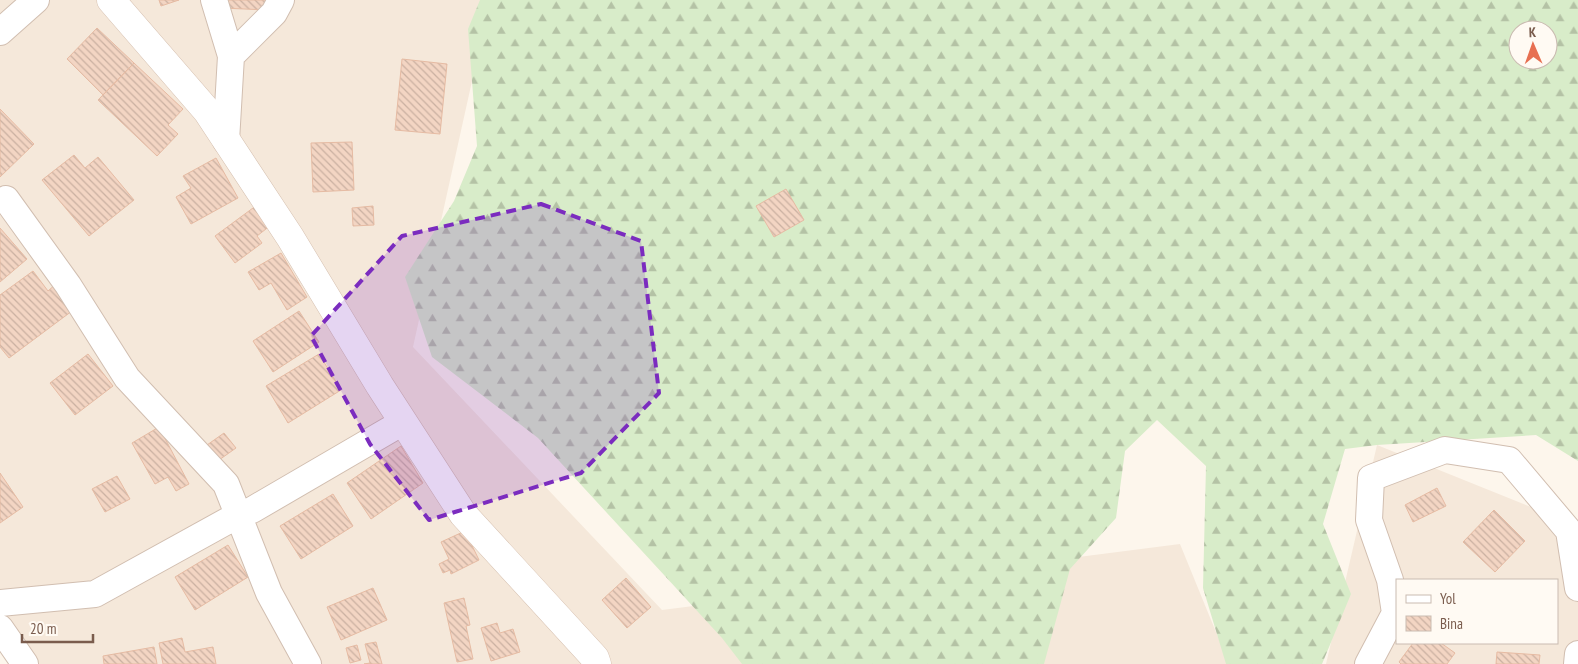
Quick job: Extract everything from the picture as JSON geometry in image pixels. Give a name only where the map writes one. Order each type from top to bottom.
[{"type":"main road","points":[[111,0],[207,111],[290,237],[403,422],[462,514],[595,658],[597,664]]},
{"type":"street","points":[[0,32],[36,0]]},
{"type":"street","points":[[214,0],[231,56],[226,140]]},
{"type":"street","points":[[231,56],[274,13],[281,0]]},
{"type":"street","points":[[6,199],[68,285],[127,378],[226,484],[269,593],[308,664]]},
{"type":"street","points":[[0,603],[95,594],[238,515],[252,510],[403,422]]},
{"type":"street","points":[[1368,664],[1375,655],[1395,613],[1390,580],[1369,520],[1371,478],[1445,450],[1510,460],[1569,531],[1578,588]]},
{"type":"street","points":[[0,628],[25,664]]},
{"type":"street","points":[[1577,664],[1578,654]]},
{"type":"highlighted area","points":[[541,204],[641,241],[659,393],[581,473],[429,520],[370,444],[311,336],[402,236]]},
{"type":"shaded area","points":[[0,0],[490,0],[413,347],[662,610],[1180,544],[1229,664],[36,664],[0,615]]},
{"type":"shaded area","points":[[1377,445],[1578,526],[1578,664],[1326,664]]},
{"type":"green space","points":[[480,0],[1578,0],[1578,461],[1536,435],[1377,445],[1345,449],[1323,524],[1351,594],[1322,664],[1226,664],[1203,588],[1206,466],[1157,420],[1125,451],[1116,518],[1070,569],[1044,664],[742,664],[722,638],[538,438],[432,357],[405,277],[454,201],[477,146],[468,29]]},
{"type":"building","points":[[159,0],[179,0],[161,6]]},
{"type":"building","points":[[222,0],[268,0],[268,10],[221,8]]},
{"type":"building","points":[[97,28],[134,63],[103,95],[67,59]]},
{"type":"building","points":[[402,59],[447,64],[440,134],[395,130]]},
{"type":"building","points":[[134,63],[183,109],[168,125],[178,134],[157,156],[98,100]]},
{"type":"building","points":[[0,109],[34,144],[0,177]]},
{"type":"building","points":[[352,142],[354,190],[313,192],[311,143]]},
{"type":"building","points":[[74,155],[85,168],[98,157],[134,200],[89,236],[42,180]]},
{"type":"building","points":[[216,158],[238,198],[191,224],[176,197],[191,188],[183,176]]},
{"type":"building","points":[[786,189],[804,220],[774,237],[756,206]]},
{"type":"building","points":[[257,205],[271,225],[257,236],[262,243],[235,263],[215,236]]},
{"type":"building","points":[[373,206],[374,225],[353,226],[352,208]]},
{"type":"building","points":[[0,228],[27,259],[0,282]]},
{"type":"building","points":[[281,253],[307,297],[287,310],[271,283],[259,290],[248,272]]},
{"type":"building","points":[[33,271],[48,291],[57,283],[76,308],[9,358],[0,347],[0,295]]},
{"type":"building","points":[[299,311],[319,342],[273,372],[253,341]]},
{"type":"building","points":[[88,354],[113,386],[75,415],[50,383]]},
{"type":"building","points":[[319,354],[341,390],[288,423],[266,386]]},
{"type":"building","points":[[159,427],[189,484],[176,491],[168,477],[155,484],[132,443]]},
{"type":"building","points":[[224,433],[236,448],[219,460],[207,445]]},
{"type":"building","points":[[401,446],[423,483],[371,519],[347,483]]},
{"type":"building","points":[[0,473],[23,507],[0,523]]},
{"type":"building","points":[[117,476],[130,499],[105,512],[92,489]]},
{"type":"building","points":[[1437,488],[1446,506],[1413,522],[1405,505]]},
{"type":"building","points":[[333,494],[353,526],[301,559],[280,526]]},
{"type":"building","points":[[1494,510],[1525,541],[1495,572],[1463,542]]},
{"type":"building","points":[[465,531],[479,560],[451,574],[450,570],[443,573],[439,564],[449,559],[441,542]]},
{"type":"building","points":[[228,545],[248,577],[195,610],[175,577]]},
{"type":"building","points":[[626,578],[651,607],[627,628],[602,600]]},
{"type":"building","points":[[373,588],[387,620],[341,640],[327,607]]},
{"type":"building","points":[[464,598],[470,625],[466,626],[473,659],[457,662],[444,603]]},
{"type":"building","points":[[497,623],[500,633],[513,629],[520,652],[491,661],[481,628]]},
{"type":"building","points":[[182,638],[185,652],[213,647],[216,664],[163,664],[159,643]]},
{"type":"building","points":[[376,642],[382,664],[364,664],[370,663],[365,644]]},
{"type":"building","points":[[1412,644],[1442,644],[1455,653],[1447,664],[1401,664],[1399,662]]},
{"type":"building","points":[[357,645],[361,660],[350,663],[346,648]]},
{"type":"building","points":[[154,647],[157,664],[104,664],[103,656]]},
{"type":"building","points":[[1497,652],[1540,655],[1539,664],[1496,664]]}]
